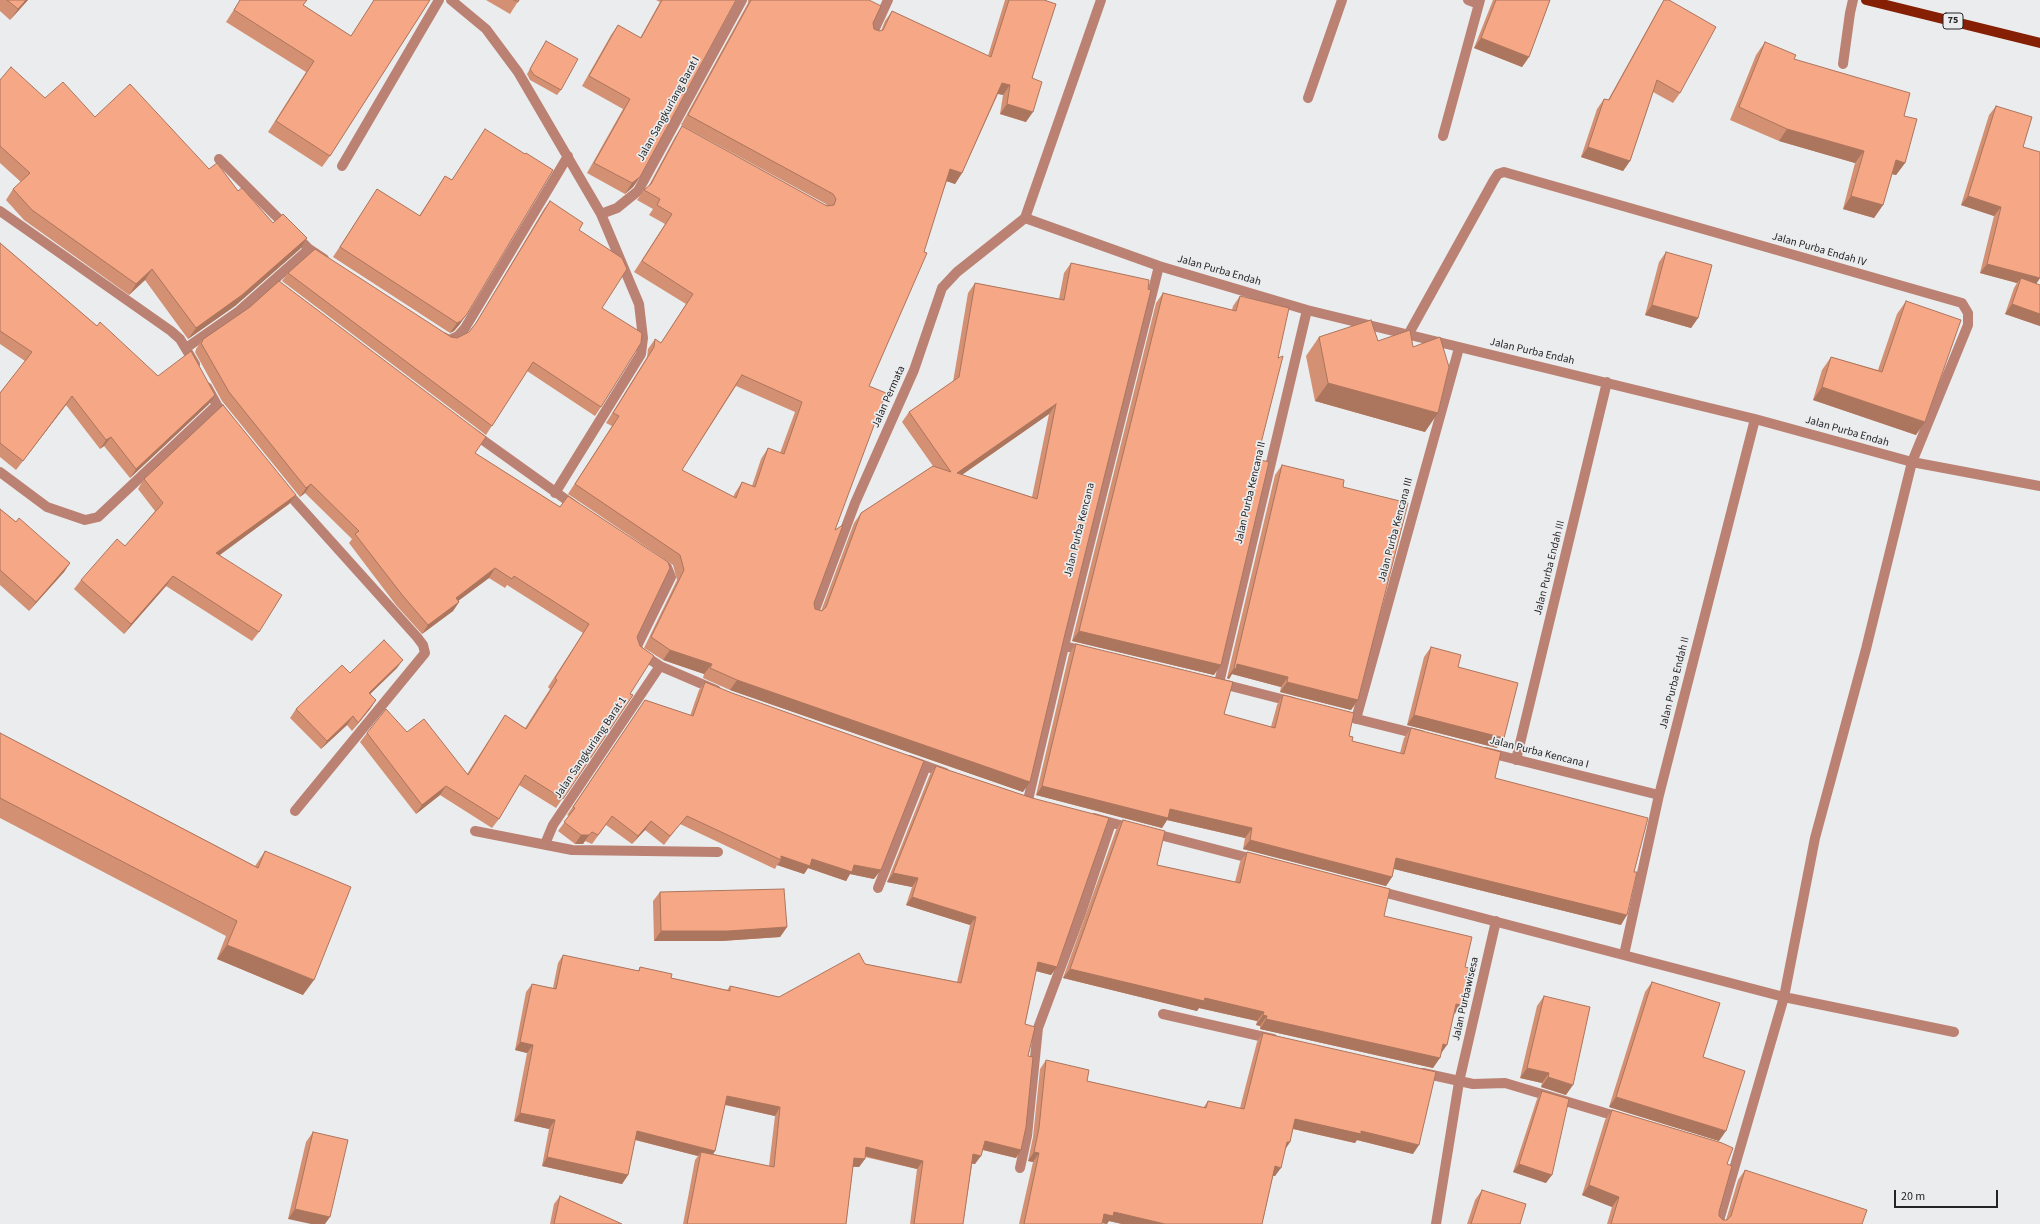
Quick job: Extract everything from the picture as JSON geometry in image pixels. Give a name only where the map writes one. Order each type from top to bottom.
[{"type":"main road","name":"75","points":[[1866,0],[2040,43]]},
{"type":"street","points":[[342,166],[439,0]]},
{"type":"street","points":[[451,0],[486,29],[518,72],[601,214],[639,304],[643,338],[641,354],[556,493]]},
{"type":"street","name":"Jalan Sangkuriang Barat I","points":[[601,214],[617,208],[638,191],[677,130],[742,0]]},
{"type":"street","points":[[872,35],[888,0]]},
{"type":"street","points":[[1025,218],[1101,0]]},
{"type":"street","points":[[1308,98],[1342,0]]},
{"type":"street","points":[[1443,136],[1479,2],[1468,0]]},
{"type":"street","points":[[1843,64],[1853,0]]},
{"type":"street","points":[[435,332],[449,340],[458,336],[465,328],[568,156]]},
{"type":"street","points":[[219,159],[309,249],[336,267]]},
{"type":"street","name":"Jalan Purba Endah IV","points":[[1408,335],[1494,180],[1498,174],[1504,172],[1962,303],[1968,313],[1968,326],[1912,462],[1866,649],[1815,838],[1784,997],[1734,1151],[1718,1224]]},
{"type":"street","points":[[0,211],[171,331],[180,339],[217,405],[235,428]]},
{"type":"street","name":"Jalan Purba Endah","points":[[1025,218],[1159,266],[1307,310],[1459,348],[1755,418],[1912,462],[2040,486]]},
{"type":"street","name":"Jalan Permata","points":[[813,615],[855,503],[914,370],[942,288],[957,272],[1025,218]]},
{"type":"street","points":[[186,348],[239,311],[309,249]]},
{"type":"street","name":"Jalan Purba Kencana","points":[[1028,800],[1064,646],[1159,266]]},
{"type":"street","points":[[272,282],[293,300]]},
{"type":"street","name":"Jalan Purba Kencana II","points":[[1303,705],[1215,682],[1307,310]]},
{"type":"street","name":"Jalan Purba Kencana III","points":[[1356,718],[1459,348]]},
{"type":"street","name":"Jalan Purba Endah III","points":[[1516,760],[1607,382]]},
{"type":"street","points":[[0,472],[47,507],[85,520],[98,517],[217,405]]},
{"type":"street","name":"Jalan Purba Endah II","points":[[1624,955],[1659,795],[1755,418]]},
{"type":"street","points":[[466,429],[582,510]]},
{"type":"street","points":[[277,481],[417,637],[423,645],[425,653],[295,811]]},
{"type":"street","points":[[654,558],[667,567],[671,577],[638,644],[637,648],[639,652],[660,666],[728,696]]},
{"type":"street","points":[[1064,646],[1095,654]]},
{"type":"street","name":"Jalan Sangkuriang Barat 1","points":[[545,844],[553,825],[660,666]]},
{"type":"street","points":[[1333,712],[1432,738]]},
{"type":"street","name":"Jalan Purba Kencana I","points":[[1478,750],[1659,795]]},
{"type":"street","points":[[897,756],[955,776]]},
{"type":"street","points":[[878,888],[926,766]]},
{"type":"street","points":[[1081,814],[1265,862]]},
{"type":"street","points":[[1020,1168],[1027,1136],[1038,1028],[1084,905],[1111,823]]},
{"type":"street","points":[[475,831],[572,850],[718,852]]},
{"type":"street","points":[[1365,888],[1784,997],[1954,1032]]},
{"type":"street","name":"Jalan Purbawisesa","points":[[1436,1224],[1459,1082],[1496,921]]},
{"type":"street","points":[[1163,1014],[1280,1041]]},
{"type":"street","points":[[1413,1071],[1472,1084],[1505,1084],[1633,1121]]},
{"type":"building","points":[[7,0],[26,0],[18,9]]},
{"type":"building","points":[[240,0],[307,0],[303,5],[351,36],[374,0],[430,0],[330,156],[276,121],[314,61],[234,10]]},
{"type":"building","points":[[662,0],[736,0],[640,177],[632,183],[594,163],[630,99],[589,76],[618,25],[641,38]]},
{"type":"building","points":[[751,0],[869,0],[881,6],[873,23],[874,29],[879,31],[883,30],[892,11],[991,57],[1009,0],[1044,0],[1056,4],[1032,78],[1042,82],[1033,112],[1007,104],[1010,85],[1002,83],[962,173],[950,169],[924,252],[927,253],[869,386],[886,393],[835,530],[843,525],[814,603],[815,609],[822,611],[826,607],[861,513],[933,466],[951,472],[909,412],[959,377],[975,283],[1064,300],[1071,263],[1149,280],[1148,289],[1151,290],[1065,634],[1030,782],[737,680],[710,668],[712,664],[670,650],[651,637],[684,570],[680,555],[575,484],[619,416],[613,413],[654,347],[655,339],[661,343],[693,294],[642,261],[672,214],[657,205],[660,199],[644,190],[651,184],[682,126],[827,206],[834,205],[836,199],[833,194],[688,115]],"holes":[[[742,375],[802,402],[784,454],[768,448],[755,487],[742,482],[736,498],[682,470]],[[1056,404],[1037,499],[957,473]]]},
{"type":"building","points":[[1496,0],[1550,0],[1529,57],[1481,38]]},
{"type":"building","points":[[1664,0],[1669,0],[1716,27],[1680,93],[1657,80],[1630,161],[1588,147],[1604,99],[1609,100]]},
{"type":"building","points":[[546,41],[578,59],[561,90],[534,75],[530,69]]},
{"type":"building","points":[[1765,42],[1796,55],[1794,59],[1910,93],[1904,116],[1917,119],[1905,163],[1896,160],[1883,205],[1851,196],[1864,151],[1787,129],[1739,107]]},
{"type":"building","points":[[11,67],[45,98],[63,82],[95,117],[130,84],[209,169],[217,163],[238,191],[242,188],[273,223],[283,214],[307,238],[242,295],[196,328],[152,269],[136,284],[32,210],[13,189],[30,173],[0,146],[0,80]]},
{"type":"building","points":[[1996,106],[2032,117],[2023,147],[2040,152],[2040,278],[1987,264],[2001,207],[1968,196]]},
{"type":"building","points":[[485,129],[553,170],[467,314],[457,323],[340,247],[377,189],[420,216],[445,176],[452,180]]},
{"type":"building","points":[[550,201],[583,223],[579,230],[622,258],[627,269],[602,308],[642,333],[641,343],[601,407],[533,362],[492,426],[288,273],[315,249],[451,337],[457,338],[469,332],[476,323]]},
{"type":"building","points":[[0,243],[97,326],[100,322],[158,376],[191,351],[215,395],[136,469],[111,437],[106,440],[72,396],[23,461],[0,443],[0,393],[32,352],[0,331]]},
{"type":"building","points":[[1666,252],[1712,265],[1698,318],[1652,305]]},
{"type":"building","points":[[2021,278],[2040,285],[2040,314],[2012,304]]},
{"type":"building","points":[[279,281],[486,437],[475,453],[560,507],[568,496],[668,562],[670,568],[637,637],[640,646],[654,656],[630,694],[633,695],[563,799],[525,775],[499,819],[446,786],[422,805],[367,733],[386,709],[407,732],[424,719],[468,775],[505,715],[526,729],[557,680],[555,678],[589,624],[514,576],[512,579],[495,568],[456,598],[459,602],[428,625],[403,596],[355,534],[359,531],[311,484],[306,488],[229,392],[201,343],[203,341],[202,340],[250,307]]},
{"type":"building","points":[[1163,293],[1236,311],[1240,296],[1289,308],[1278,358],[1283,356],[1257,459],[1269,462],[1221,665],[1079,631]]},
{"type":"building","points":[[1906,301],[1961,320],[1925,422],[1822,387],[1831,357],[1882,372]]},
{"type":"building","points":[[1371,320],[1378,341],[1410,330],[1413,347],[1440,337],[1449,367],[1438,413],[1328,383],[1319,337]]},
{"type":"building","points":[[223,405],[296,495],[216,553],[282,595],[259,632],[173,576],[131,624],[81,580],[117,539],[125,546],[163,503],[144,479]]},
{"type":"building","points":[[1282,465],[1344,480],[1343,487],[1408,503],[1358,700],[1287,682],[1288,677],[1237,664],[1236,669],[1234,668]]},
{"type":"building","points":[[0,509],[16,522],[19,518],[70,563],[36,602],[0,570]]},
{"type":"building","points":[[384,640],[403,660],[369,693],[376,700],[358,723],[353,716],[327,741],[296,709],[342,665],[350,673]]},
{"type":"building","points":[[1076,644],[1233,682],[1224,714],[1275,728],[1283,695],[1354,713],[1349,736],[1353,737],[1352,741],[1404,754],[1411,728],[1501,752],[1495,778],[1648,818],[1634,872],[1637,872],[1627,915],[1396,858],[1392,877],[1250,840],[1252,828],[1170,809],[1168,818],[1042,786]]},
{"type":"building","points":[[1431,647],[1461,655],[1458,667],[1518,683],[1504,738],[1414,715]]},
{"type":"building","points":[[705,682],[924,761],[881,870],[854,865],[852,872],[812,859],[810,866],[781,856],[781,860],[687,816],[670,836],[651,821],[638,836],[612,816],[598,835],[592,832],[589,835],[581,835],[564,822],[575,808],[573,807],[645,700],[693,716]]},
{"type":"building","points":[[0,733],[258,868],[265,851],[351,887],[314,980],[227,945],[237,921],[0,798]]},
{"type":"building","points":[[936,766],[1032,798],[1109,818],[1057,967],[1038,962],[1025,1024],[1035,1027],[1028,1056],[1033,1057],[1026,1127],[1021,1150],[985,1141],[981,1156],[973,1154],[963,1224],[914,1224],[923,1161],[866,1147],[865,1159],[854,1158],[846,1224],[687,1224],[701,1152],[774,1167],[780,1107],[727,1096],[715,1151],[637,1131],[628,1175],[547,1157],[555,1120],[520,1113],[533,1045],[520,1042],[532,984],[556,989],[563,955],[639,971],[640,967],[672,974],[671,978],[730,991],[730,986],[779,997],[859,953],[865,964],[961,983],[976,917],[912,897],[918,878],[893,873]]},
{"type":"building","points":[[1123,820],[1165,831],[1157,865],[1240,883],[1247,852],[1390,889],[1384,916],[1472,937],[1465,967],[1469,968],[1461,1005],[1456,1004],[1447,1045],[1443,1044],[1440,1058],[1266,1019],[1267,1016],[1263,1015],[1264,1012],[1205,998],[1204,1001],[1070,969]]},
{"type":"building","points":[[784,889],[787,927],[728,931],[661,931],[660,892]]},
{"type":"building","points":[[1652,982],[1720,1003],[1703,1057],[1745,1071],[1726,1131],[1616,1097]]},
{"type":"building","points":[[1544,996],[1590,1007],[1573,1085],[1548,1077],[1549,1073],[1527,1068]]},
{"type":"building","points":[[1263,1033],[1436,1072],[1419,1145],[1361,1131],[1361,1134],[1295,1119],[1290,1142],[1287,1142],[1281,1168],[1275,1166],[1262,1224],[1165,1224],[1114,1212],[1113,1216],[1104,1214],[1102,1224],[1024,1224],[1039,1153],[1034,1152],[1039,1128],[1046,1060],[1089,1070],[1087,1081],[1206,1108],[1208,1101],[1244,1109]]},
{"type":"building","points":[[1542,1091],[1569,1099],[1552,1175],[1519,1164]]},
{"type":"building","points":[[1612,1110],[1722,1143],[1733,1148],[1727,1164],[1732,1166],[1719,1212],[1719,1216],[1723,1220],[1727,1220],[1731,1216],[1745,1170],[1867,1210],[1862,1224],[1611,1224],[1619,1197],[1589,1185]]},
{"type":"building","points":[[313,1132],[348,1140],[330,1217],[295,1209]]},
{"type":"building","points":[[1482,1190],[1526,1204],[1520,1224],[1471,1224]]},
{"type":"building","points":[[560,1196],[622,1224],[554,1224]]}]
